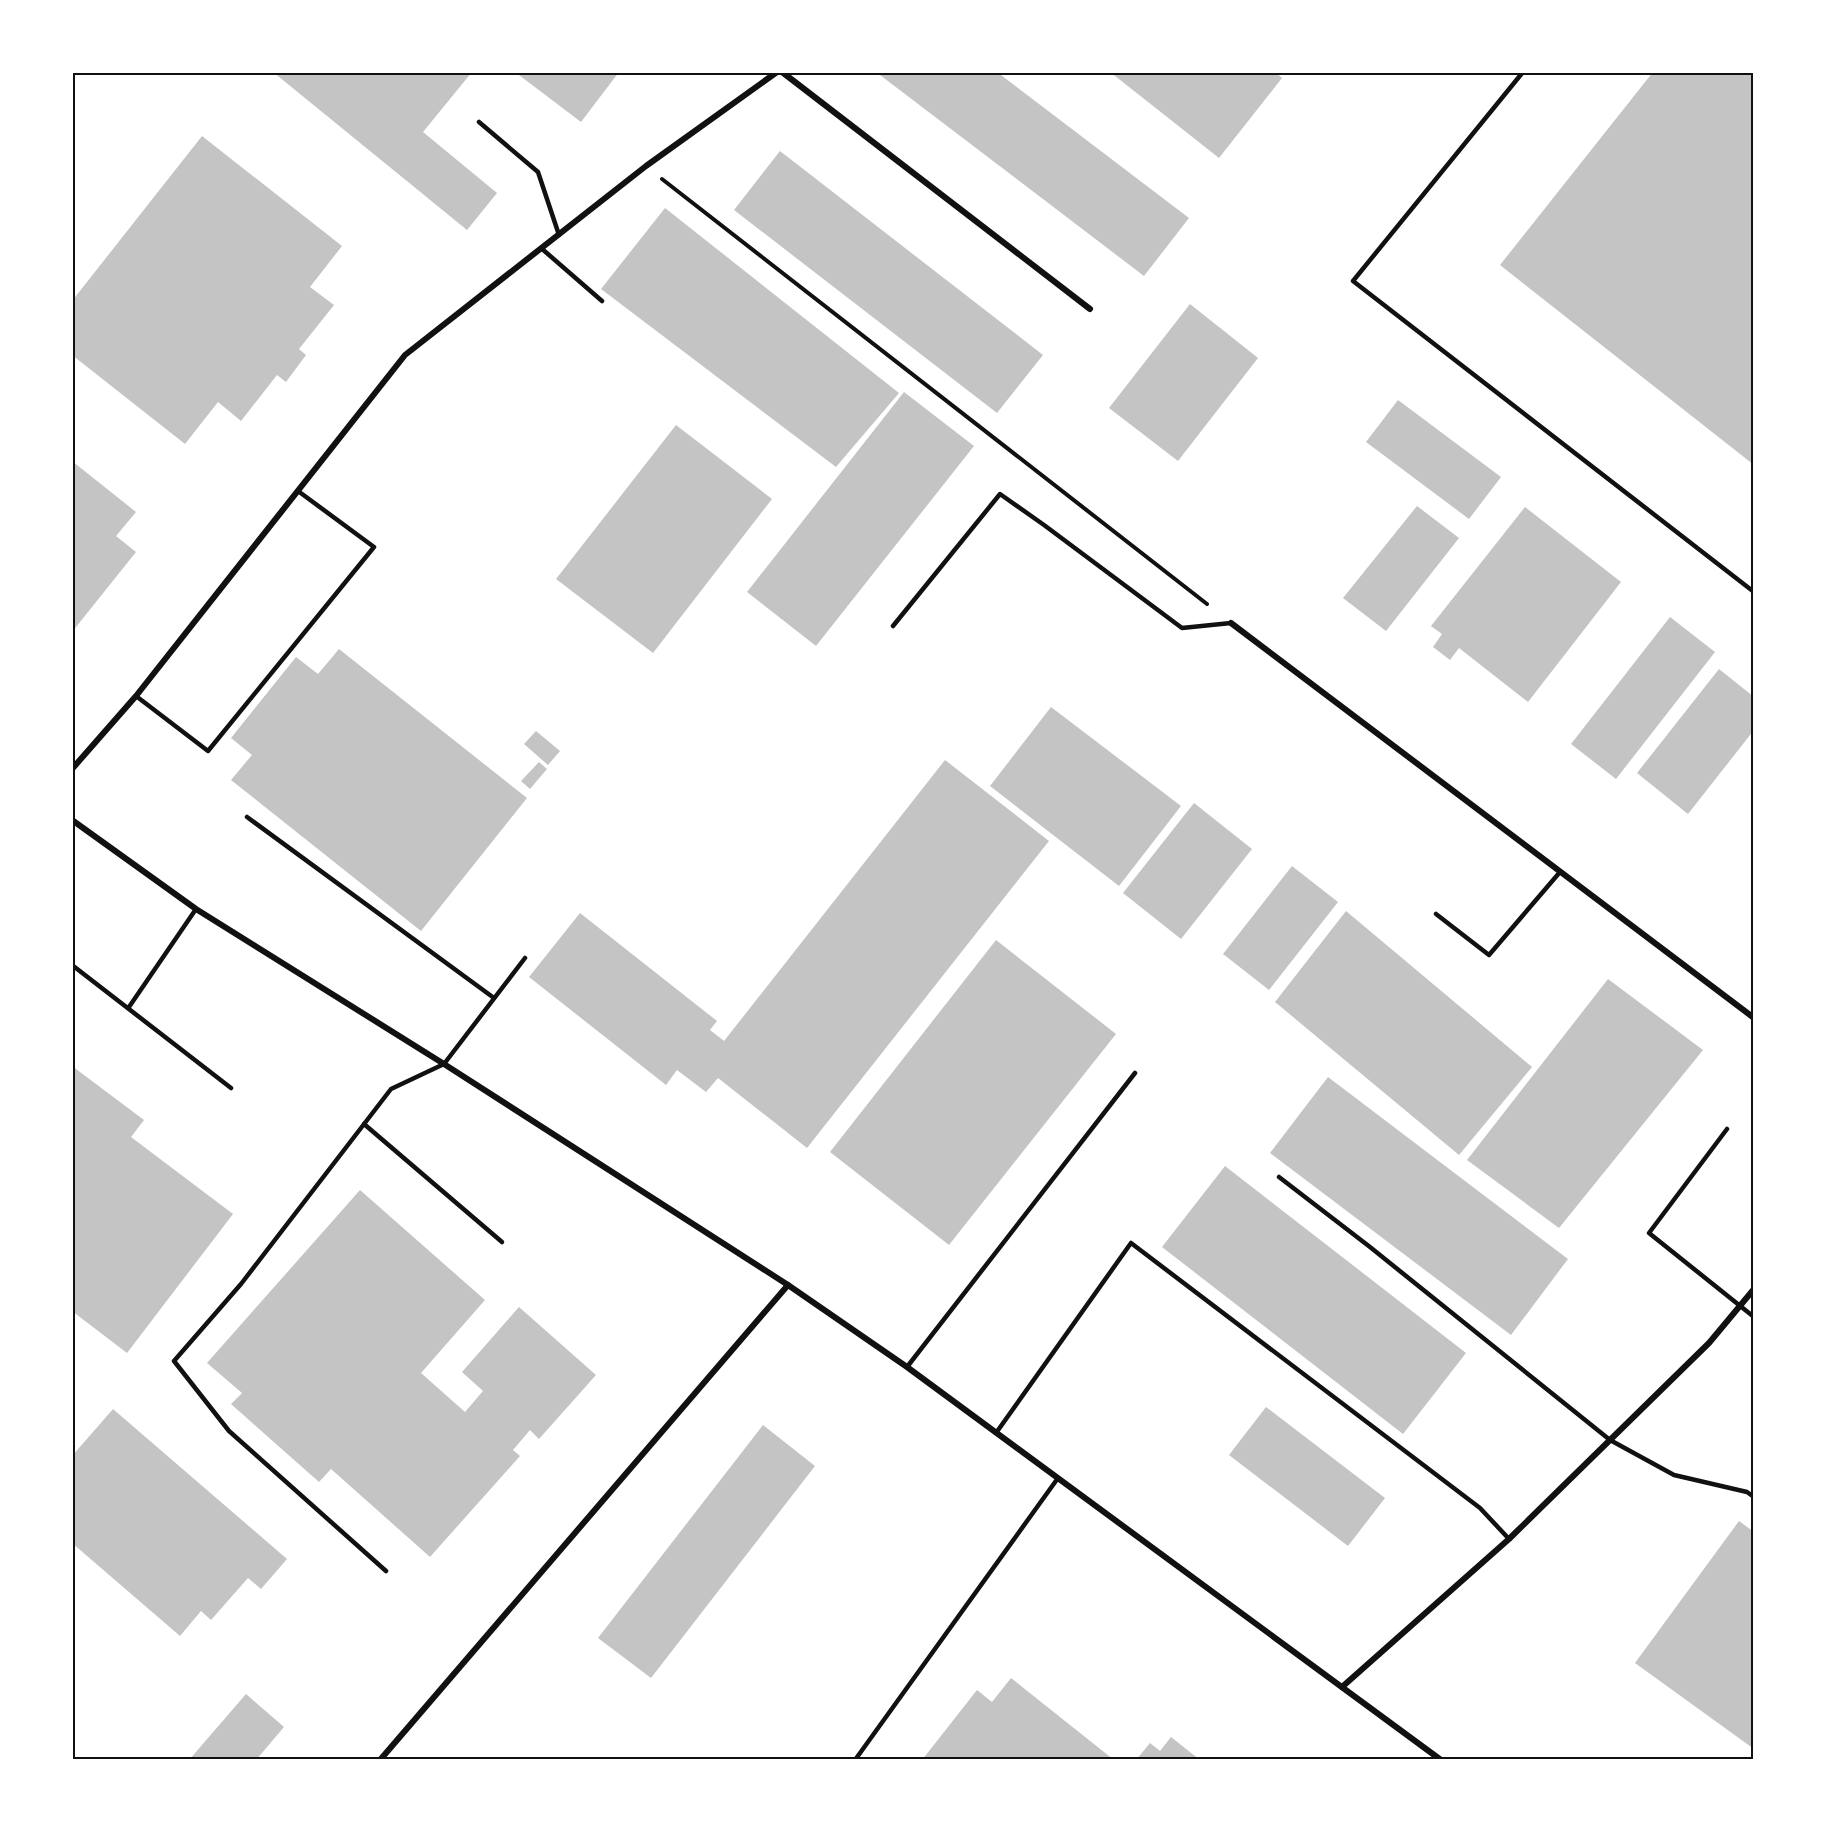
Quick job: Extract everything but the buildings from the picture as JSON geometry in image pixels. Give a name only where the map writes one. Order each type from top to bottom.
[{"type":"street","points":[[72,769],[136,696],[405,355],[646,166],[777,72]]},
{"type":"street","points":[[782,72],[1090,309]]},
{"type":"street","points":[[1232,623],[1754,1018]]},
{"type":"street","points":[[72,820],[196,909],[444,1064],[788,1285],[907,1367],[1441,1760]]},
{"type":"street","points":[[380,1760],[788,1285]]},
{"type":"street","points":[[1342,1687],[1509,1539],[1708,1344],[1754,1290]]},
{"type":"lane","points":[[1523,72],[1353,281],[1754,592]]},
{"type":"lane","points":[[479,122],[538,172],[559,235]]},
{"type":"lane","points":[[541,248],[602,301]]},
{"type":"lane","points":[[136,696],[208,751],[374,547],[298,491]]},
{"type":"lane","points":[[893,626],[1000,494],[1182,628],[1232,623]]},
{"type":"lane","points":[[247,817],[494,998]]},
{"type":"lane","points":[[1436,914],[1489,955],[1560,872]]},
{"type":"lane","points":[[129,1007],[196,909]]},
{"type":"lane","points":[[386,1571],[229,1431],[174,1361],[241,1284],[391,1089],[444,1064],[525,958]]},
{"type":"lane","points":[[72,964],[231,1088]]},
{"type":"lane","points":[[907,1367],[1135,1072]]},
{"type":"lane","points":[[364,1124],[502,1242]]},
{"type":"lane","points":[[1726,1129],[1649,1233],[1754,1317]]},
{"type":"lane","points":[[1279,1177],[1370,1247],[1610,1440],[1674,1475],[1747,1492],[1754,1497]]},
{"type":"lane","points":[[996,1433],[1131,1243],[1480,1508],[1509,1539]]},
{"type":"lane","points":[[855,1760],[1058,1478]]},
{"type":"path","points":[[646,166],[1232,623]]}]
